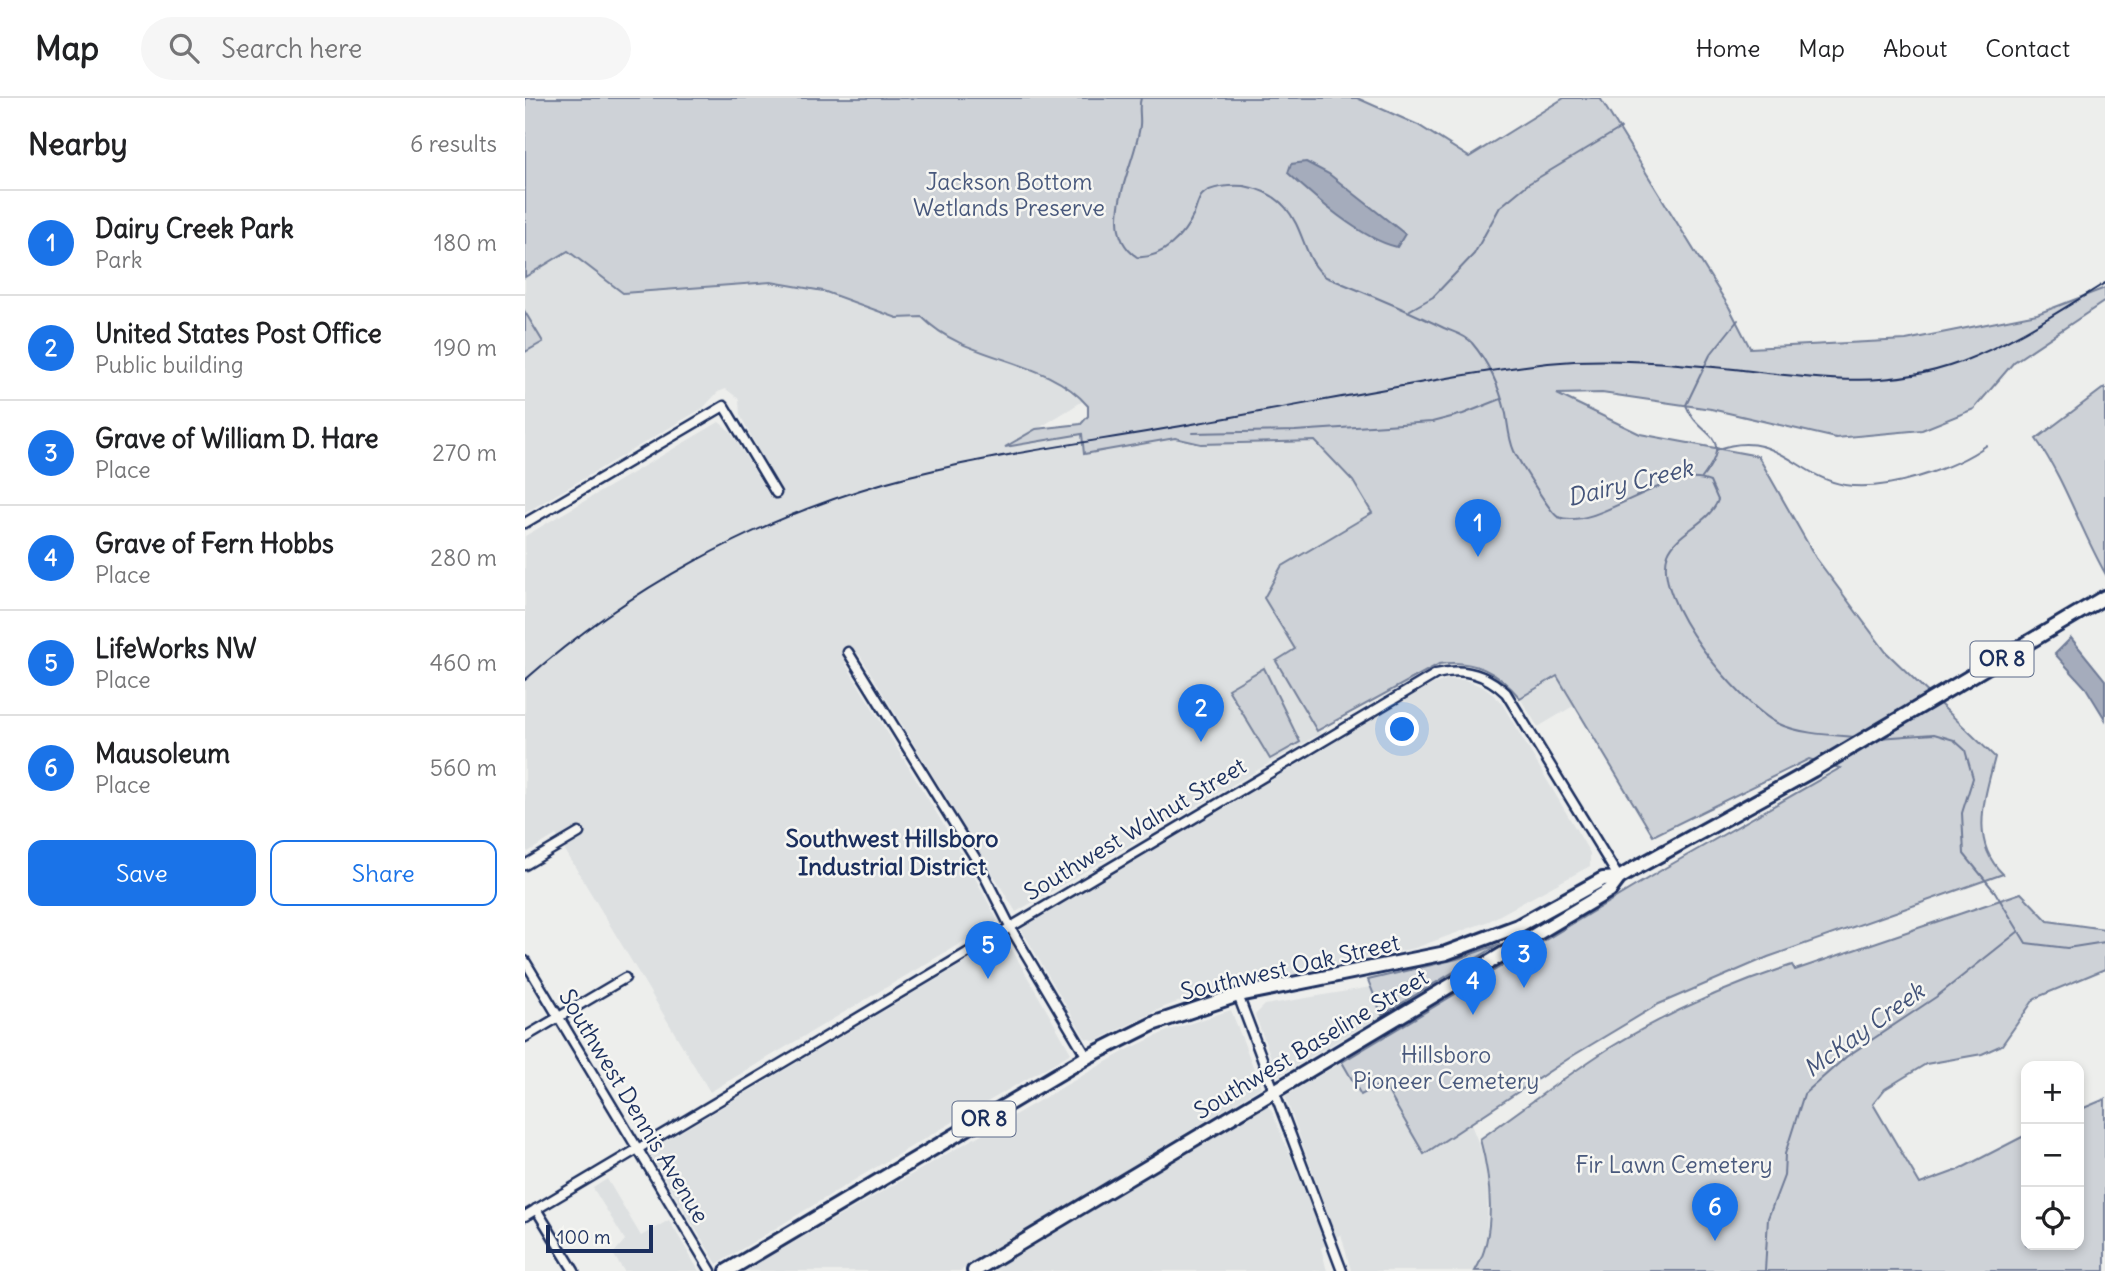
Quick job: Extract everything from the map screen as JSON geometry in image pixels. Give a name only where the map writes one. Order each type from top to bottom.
[{"type":"highway","name":"Southwest Baseline Street","points":[[974,1271],[1599,897],[1610,890],[1619,878],[1813,770],[2105,597]]},
{"type":"highway","name":"Southwest Oak Street","points":[[727,1271],[1087,1058],[1168,1017],[1238,995],[1446,953],[1518,926],[1603,879],[1619,878]]},
{"type":"street","points":[[525,523],[724,406],[776,493]]},
{"type":"street","points":[[848,652],[976,859],[1087,1058]]},
{"type":"street","name":"Southwest Walnut Street","points":[[525,1216],[1423,680],[1450,671],[1483,676],[1509,697],[1619,878]]},
{"type":"street","points":[[525,865],[579,833]]},
{"type":"street","name":"Southwest Dennis Avenue","points":[[525,961],[711,1271]]},
{"type":"street","points":[[525,1037],[625,978]]},
{"type":"street","points":[[1238,995],[1331,1235],[1342,1271]]},
{"type":"street","points":[[536,1209],[574,1271]]},
{"type":"shaded area","points":[[568,251],[623,293],[771,282],[803,286],[897,318],[922,317],[936,331],[1049,376],[1083,401],[1008,447],[1082,434],[1085,454],[1175,438],[1201,444],[1315,441],[1353,481],[1372,513],[1281,567],[1295,649],[1317,731],[1321,733],[1016,912],[859,654],[845,663],[967,863],[998,921],[710,1092],[556,835],[528,852],[525,847],[525,536],[719,422],[730,431],[771,498],[780,492],[740,415],[739,399],[726,389],[718,392],[703,408],[525,513],[525,352],[542,341],[525,312],[525,277]]},
{"type":"shaded area","points":[[1557,676],[1575,705],[1538,727],[1520,698]]},
{"type":"shaded area","points":[[1448,679],[1465,680],[1486,688],[1501,702],[1590,853],[1590,866],[1489,921],[1415,948],[1200,994],[1164,1007],[1096,1041],[1085,1038],[1021,929],[1431,685]]},
{"type":"shaded area","points":[[1003,940],[1007,941],[1071,1053],[717,1264],[651,1156],[652,1149]]},
{"type":"shaded area","points":[[1371,987],[1382,1015],[1278,1076],[1255,1015],[1265,1005]]},
{"type":"shaded area","points":[[1231,1010],[1261,1087],[960,1271],[745,1271],[1125,1051],[1167,1031]]},
{"type":"shaded area","points":[[1342,1062],[1361,1095],[1383,1082],[1424,1154],[1470,1122],[1488,1167],[1487,1240],[1475,1271],[1351,1271],[1341,1234],[1321,1248],[1327,1271],[991,1271],[1265,1106],[1271,1109],[1321,1231],[1331,1223],[1285,1096]]},
{"type":"shaded area","points":[[607,1179],[641,1236],[669,1220],[699,1271],[624,1271],[613,1254],[625,1240],[593,1188]]},
{"type":"green space","points":[[525,98],[1357,98],[1418,125],[1469,157],[1564,98],[1600,98],[1729,307],[1750,348],[1906,340],[2037,314],[2105,288],[2105,301],[2014,362],[1974,409],[1922,430],[1836,438],[1711,409],[1602,393],[1557,394],[1640,434],[1758,456],[1816,558],[1886,652],[1995,757],[1984,803],[1983,833],[1992,861],[2003,874],[1768,957],[1659,1004],[1574,1055],[1424,1154],[1383,1083],[1361,1095],[1342,1062],[1665,868],[1840,768],[1809,759],[1653,836],[1557,676],[1520,698],[1503,681],[1484,669],[1463,664],[1439,664],[1317,731],[1276,661],[1295,649],[1264,598],[1281,567],[1372,513],[1353,481],[1315,441],[1201,444],[1175,438],[1084,454],[1082,434],[1005,447],[1036,429],[1081,424],[1088,416],[1088,406],[1050,377],[961,343],[940,332],[922,317],[897,318],[823,291],[771,282],[623,293],[568,251],[525,277]]},
{"type":"green space","points":[[525,312],[543,342],[525,352]]},
{"type":"green space","points":[[2105,387],[2105,573],[2055,471],[2036,439]]},
{"type":"green space","points":[[1264,668],[1300,742],[1270,759],[1228,689]]},
{"type":"green space","name":"Fir Lawn Cemetery","points":[[2021,893],[2048,921],[2105,929],[2105,969],[2035,998],[2002,1045],[1982,1054],[1926,1064],[1885,1089],[1873,1104],[1920,1184],[1958,1170],[2021,1138],[2021,1250],[2084,1250],[2084,1108],[2105,1099],[2105,1271],[1475,1271],[1487,1240],[1490,1206],[1487,1171],[1480,1139],[1575,1071],[1652,1024],[1744,982],[1792,965],[1795,970]]},
{"type":"green space","points":[[1500,944],[1382,1015],[1368,980],[1457,959]]},
{"type":"water","points":[[1306,162],[1329,174],[1405,234],[1397,247],[1383,243],[1354,226],[1324,205],[1288,173],[1291,164]]},
{"type":"water","points":[[2071,638],[2105,680],[2105,719],[2086,688],[2055,654]]},
{"type":"waterway","name":"Dairy Creek","points":[[1141,98],[1140,125],[1118,213],[1119,230],[1125,245],[1137,257],[1155,254],[1178,238],[1190,222],[1199,199],[1206,192],[1239,186],[1265,192],[1291,214],[1309,255],[1326,277],[1459,334],[1472,343],[1484,359],[1497,386],[1514,451],[1542,497],[1558,517],[1574,519],[1593,515],[1674,482],[1693,479],[1710,482],[1718,500],[1714,508],[1701,522],[1678,539],[1668,554],[1666,573],[1673,597],[1685,622],[1721,673],[1761,712],[1777,723],[1805,732],[1856,737]]},
{"type":"waterway","points":[[1410,310],[1433,297],[1474,254],[1500,207],[1528,184],[1621,128]]},
{"type":"waterway","points":[[1702,478],[1712,463],[1716,452],[1715,444],[1686,405],[1710,355],[1738,320]]},
{"type":"waterway","points":[[1192,433],[1295,431],[1432,422],[1463,414],[1501,399]]},
{"type":"waterway","points":[[1716,450],[1737,445],[1755,445],[1785,456],[1828,480],[1861,486],[1919,477],[1957,462],[1987,445]]},
{"type":"waterway","name":"Dairy Creek","points":[[1879,738],[1934,734],[1954,740],[1965,750],[1973,778],[1962,813],[1964,854],[1995,892],[2026,943],[2067,948],[2105,942]]},
{"type":"waterway","name":"McKay Creek","points":[[1765,1271],[1768,1218],[1784,1176],[1785,1154],[1804,1094],[1846,1057],[1936,997],[2019,931]]},
{"type":"railway","points":[[525,680],[606,616],[650,587],[741,537],[837,498],[925,472],[1417,383],[1548,363],[1641,362],[1848,380],[1904,377],[1961,362],[1999,346],[2105,283]]},
{"type":"place","name":"Dairy Creek Park","points":[[1478,557]]},
{"type":"place","name":"United States Post Office","points":[[1201,742]]},
{"type":"place","name":"LifeWorks NW","points":[[988,979]]},
{"type":"place","name":"Grave of William D. Hare","points":[[1524,988]]},
{"type":"place","name":"Grave of Fern Hobbs","points":[[1473,1015]]},
{"type":"place","name":"Mausoleum","points":[[1715,1241]]},
{"type":"district","name":"Southwest Hillsboro Industrial District","points":[[892,853]]},
{"type":"park label","name":"Jackson Bottom Wetlands Preserve","points":[[1009,195]]},
{"type":"park label","name":"Hillsboro Pioneer Cemetery","points":[[1446,1068]]}]
